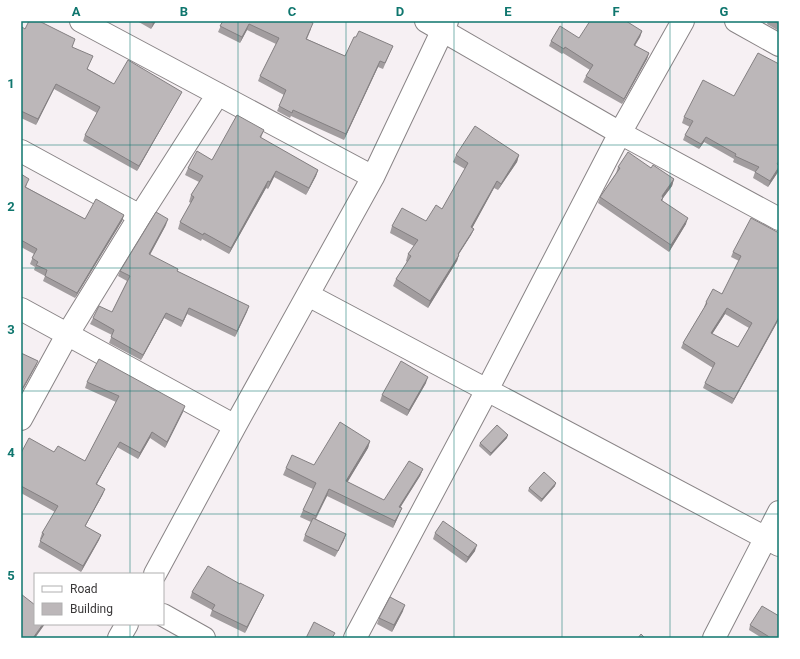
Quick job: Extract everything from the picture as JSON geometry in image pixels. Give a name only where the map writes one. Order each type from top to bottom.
[{"type":"street","points":[[81,21],[373,177]]},
{"type":"street","points":[[355,638],[487,390],[620,133],[683,21]]},
{"type":"street","points":[[736,21],[779,45]]},
{"type":"street","points":[[156,573],[373,177],[439,24],[620,133],[779,219]]},
{"type":"street","points":[[21,419],[67,334],[218,94]]},
{"type":"street","points":[[21,151],[140,216]]},
{"type":"street","points":[[308,295],[772,542]]},
{"type":"street","points":[[21,309],[235,426]]},
{"type":"street","points":[[714,638],[772,542],[779,512]]},
{"type":"street","points":[[164,616],[204,638]]},
{"type":"street","points":[[119,638],[127,625]]},
{"type":"building","points":[[29,21],[39,21],[75,39],[72,47],[93,56],[87,69],[114,84],[128,60],[182,92],[139,166],[85,135],[100,107],[56,84],[38,119],[21,111],[21,30],[22,27],[25,29]]},
{"type":"building","points":[[223,21],[309,21],[313,23],[306,39],[345,56],[354,37],[356,37],[359,31],[393,46],[385,63],[380,61],[346,134],[293,110],[292,113],[279,106],[286,90],[260,76],[279,38],[249,24],[242,37],[220,26]]},
{"type":"building","points":[[590,21],[626,21],[642,31],[634,45],[649,53],[624,99],[586,76],[593,65],[565,47],[564,49],[551,41],[560,26],[579,38]]},
{"type":"building","points":[[758,53],[779,64],[779,161],[777,164],[779,167],[770,181],[755,172],[759,167],[735,156],[736,154],[706,137],[701,144],[685,135],[693,121],[684,117],[703,80],[734,96]]},
{"type":"building","points":[[237,115],[264,130],[260,137],[318,170],[309,188],[276,171],[270,182],[268,181],[231,248],[180,222],[194,197],[191,195],[203,176],[188,168],[197,151],[212,160]]},
{"type":"building","points":[[475,126],[519,155],[501,184],[497,181],[471,227],[474,229],[430,301],[396,279],[411,256],[408,254],[418,240],[392,226],[402,208],[426,221],[436,205],[442,209],[468,163],[456,155]]},
{"type":"building","points":[[628,152],[651,168],[653,165],[674,179],[662,196],[663,198],[661,200],[688,218],[671,245],[600,197],[620,168],[618,167]]},
{"type":"building","points":[[21,174],[29,179],[25,187],[85,219],[96,199],[124,215],[77,293],[45,276],[47,270],[36,265],[38,262],[32,258],[37,249],[21,240]]},
{"type":"building","points":[[156,212],[168,219],[149,254],[178,269],[177,271],[249,306],[237,331],[189,308],[183,321],[166,313],[143,355],[111,337],[114,330],[93,318],[99,306],[112,312],[130,276],[120,271]]},
{"type":"building","points":[[751,218],[779,233],[779,317],[734,399],[705,383],[715,363],[683,343],[707,303],[706,302],[713,289],[722,294],[741,256],[733,252]],"holes":[[[727,308],[752,323],[738,347],[711,333]]]},
{"type":"building","points":[[21,353],[38,361],[21,391]]},
{"type":"building","points":[[99,359],[185,406],[167,442],[152,432],[140,453],[120,442],[96,484],[105,489],[85,526],[101,535],[83,566],[40,541],[44,534],[42,533],[58,506],[21,486],[21,453],[29,438],[54,452],[58,446],[85,461],[119,396],[87,382]]},
{"type":"building","points":[[401,361],[428,377],[409,410],[382,395]]},
{"type":"building","points":[[340,422],[370,441],[346,481],[384,500],[409,461],[423,469],[399,507],[402,508],[395,521],[329,489],[316,516],[303,510],[316,483],[286,468],[292,455],[314,465]]},
{"type":"building","points":[[497,425],[508,435],[491,453],[480,443]]},
{"type":"building","points":[[544,472],[556,483],[542,499],[529,488]]},
{"type":"building","points":[[313,518],[346,534],[338,551],[305,535]]},
{"type":"building","points":[[443,521],[477,545],[468,557],[435,533]]},
{"type":"building","points":[[208,566],[240,584],[264,595],[247,627],[212,610],[215,605],[192,592]]},
{"type":"building","points":[[21,594],[34,604],[34,625],[42,625],[33,638],[21,638]]},
{"type":"building","points":[[390,597],[405,605],[394,625],[379,618]]},
{"type":"building","points":[[762,606],[779,616],[779,638],[771,638],[750,625]]},
{"type":"building","points":[[314,622],[335,633],[332,638],[306,638]]},
{"type":"building","points":[[641,634],[645,638],[638,638]]}]
